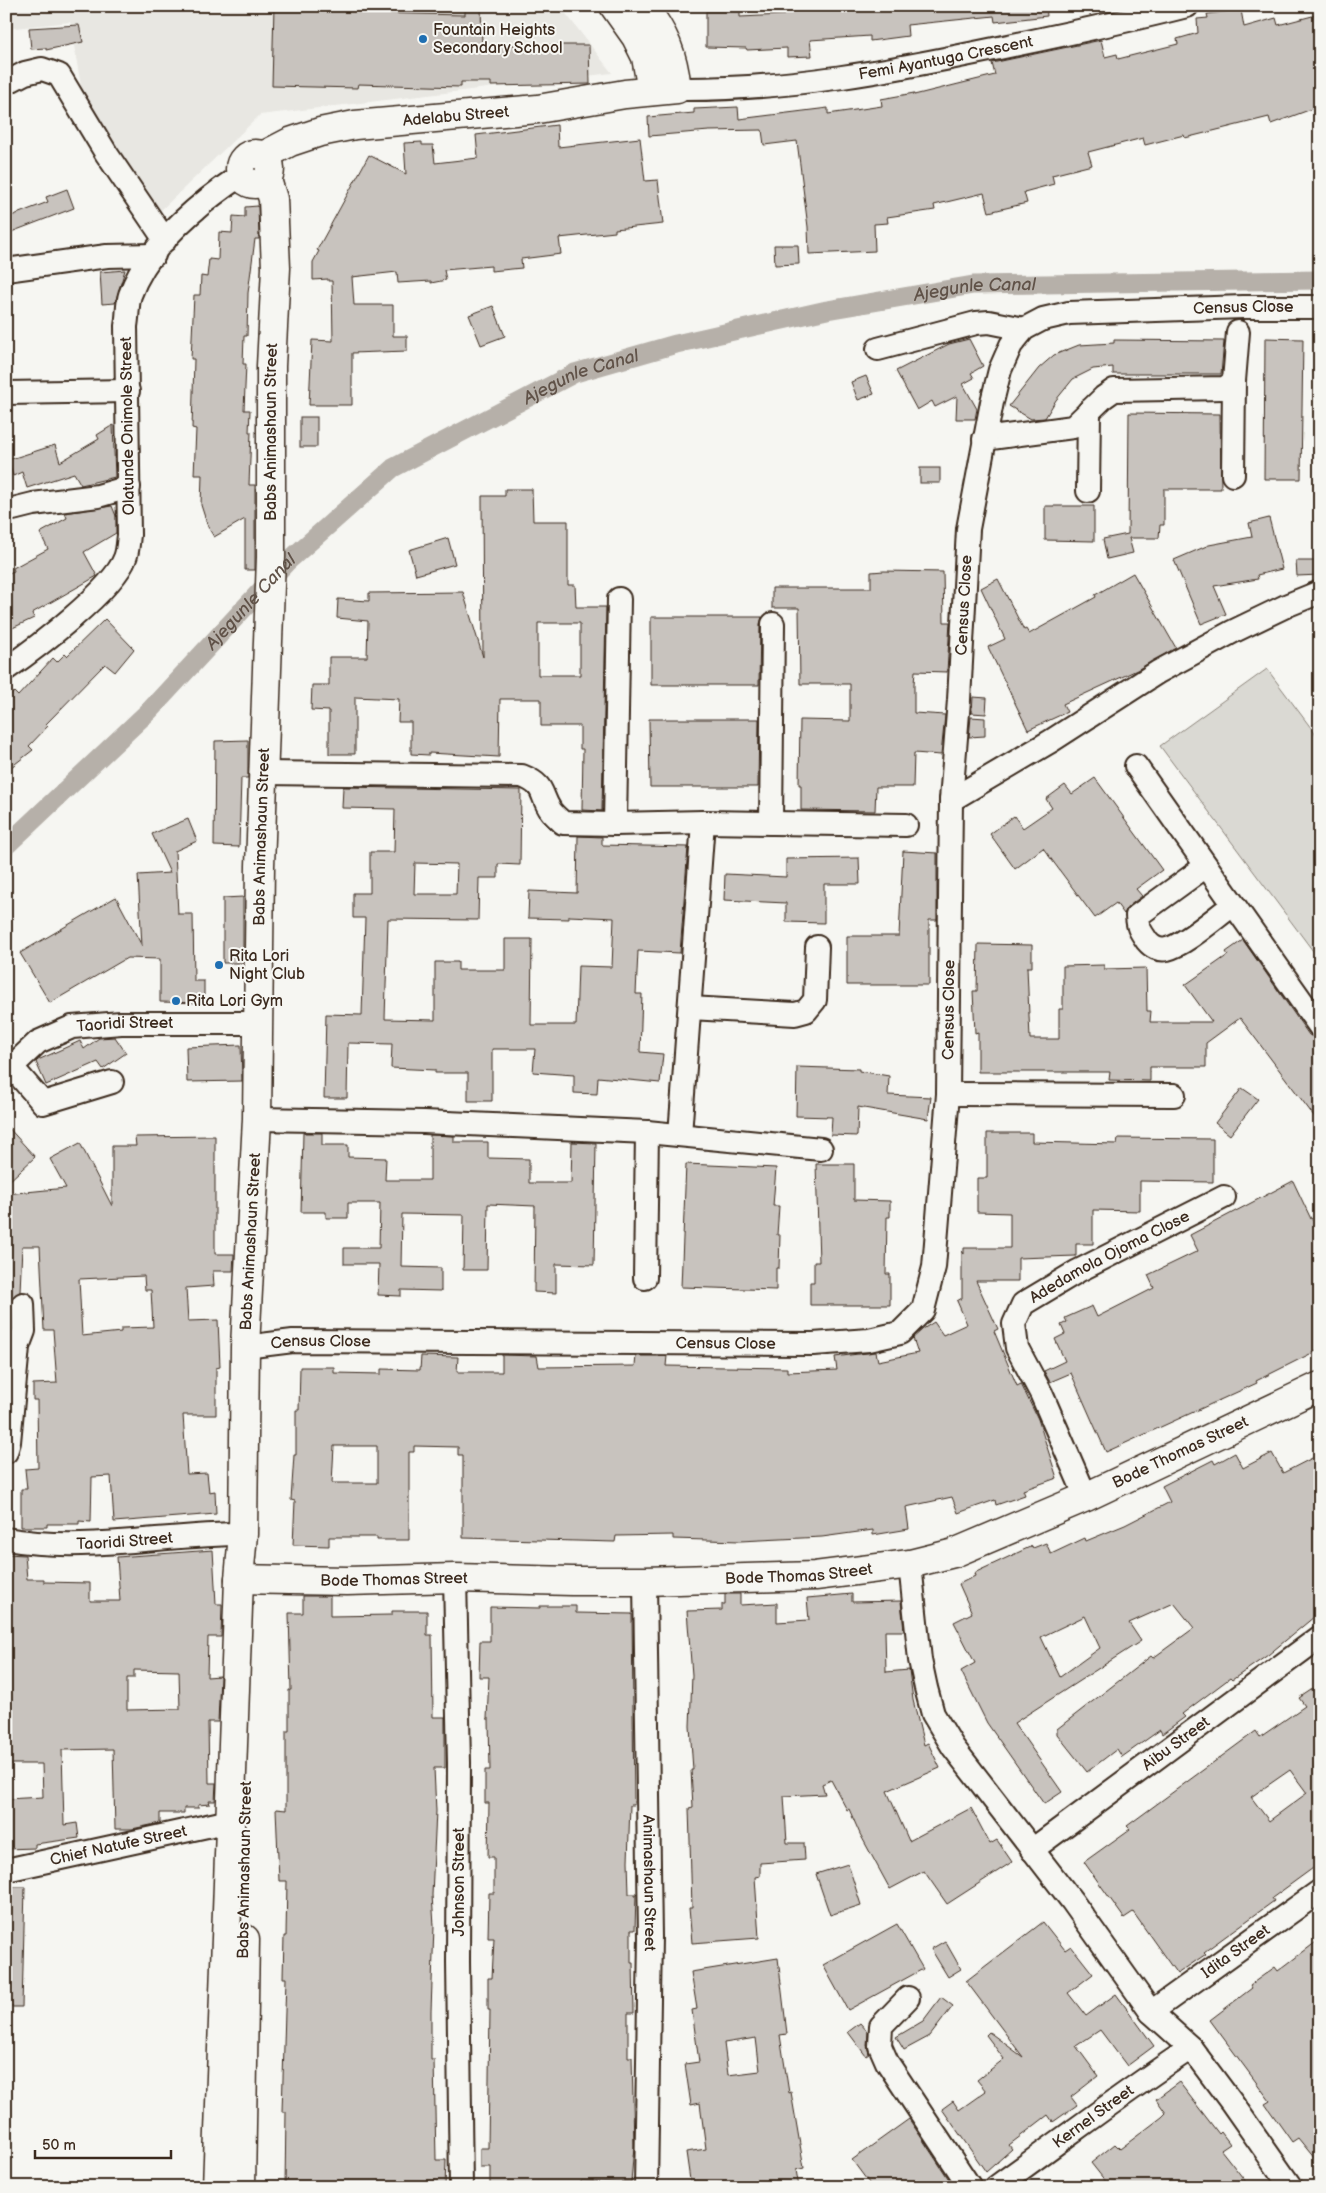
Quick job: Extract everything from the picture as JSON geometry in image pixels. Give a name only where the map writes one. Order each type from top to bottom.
[{"type":"main road","points":[[614,6],[636,37],[646,57],[677,90]]},
{"type":"main road","points":[[643,6],[666,40],[674,64],[677,90]]},
{"type":"main road","name":"Adelabu Street","points":[[265,168],[290,142],[320,132],[355,125],[538,109],[677,90]]},
{"type":"main road","points":[[241,175],[243,179],[253,184],[265,168]]},
{"type":"main road","name":"Babs Animashaun Street","points":[[242,2187],[245,1347],[257,1119],[263,773],[268,674],[271,525],[271,366],[275,258],[274,199],[265,168]]},
{"type":"main road","name":"Bode Thomas Street","points":[[243,1562],[347,1581],[455,1578],[572,1581],[815,1576],[910,1564],[954,1553],[1086,1497],[1319,1388]]},
{"type":"main road","name":"Babs Animashaun Street","points":[[217,2187],[230,1821],[243,1562]]},
{"type":"street","name":"Femi Ayantuga Crescent","points":[[677,90],[785,85],[838,79],[1125,22],[1187,6]]},
{"type":"street","points":[[6,83],[24,73],[42,69],[59,75],[160,248],[6,270]]},
{"type":"street","name":"Olatunde Onimole Street","points":[[6,669],[37,647],[70,619],[113,578],[125,559],[129,535],[126,326],[130,297],[141,274],[160,248],[210,196],[241,175]]},
{"type":"street","name":"Census Close","points":[[245,1347],[293,1341],[813,1344],[869,1340],[900,1333],[923,1310],[934,1267],[948,1094],[951,800],[959,700],[968,529],[984,439],[1000,370],[1011,345],[1024,329],[1043,319],[1068,313],[1243,307],[1320,307]]},
{"type":"street","points":[[878,349],[989,322],[1024,329]]},
{"type":"street","points":[[1233,475],[1234,381],[1238,332]]},
{"type":"street","points":[[984,439],[1073,428],[1089,411],[1114,390],[1215,389],[1225,388],[1234,381]]},
{"type":"street","points":[[6,393],[128,391]]},
{"type":"street","points":[[1088,491],[1089,411]]},
{"type":"street","points":[[6,508],[13,509],[33,504],[98,496],[129,487]]},
{"type":"street","points":[[951,800],[1051,741],[1158,672],[1232,632],[1320,592]]},
{"type":"street","points":[[615,824],[619,599]]},
{"type":"street","points":[[770,823],[773,624]]},
{"type":"street","points":[[1136,766],[1320,1028]]},
{"type":"street","points":[[263,773],[522,776],[535,781],[545,796],[551,811],[562,823],[703,822],[906,825]]},
{"type":"street","points":[[680,1136],[703,822]]},
{"type":"street","points":[[1206,866],[1137,916],[1138,929],[1150,944],[1157,949],[1166,950],[1177,945],[1233,905]]},
{"type":"street","points":[[690,1008],[795,1014],[806,1011],[815,1000],[817,947]]},
{"type":"street","name":"Taoridi Street","points":[[9,1069],[38,1042],[72,1027],[121,1023],[258,1023]]},
{"type":"street","points":[[9,1069],[43,1103],[112,1082]]},
{"type":"street","points":[[948,1094],[1174,1096]]},
{"type":"street","points":[[257,1119],[424,1122],[647,1132],[821,1149]]},
{"type":"street","points":[[644,1278],[647,1132]]},
{"type":"street","name":"Adedamola Ojoma Close","points":[[1086,1497],[1041,1393],[1017,1348],[1014,1324],[1023,1304],[1078,1271],[1224,1197]]},
{"type":"street","points":[[6,1452],[9,1442],[18,1348],[24,1331],[23,1304]]},
{"type":"street","name":"Taoridi Street","points":[[6,1539],[31,1544],[74,1545],[243,1562]]},
{"type":"street","points":[[910,1564],[920,1660],[933,1714],[953,1747],[1152,2012],[1191,2048],[1232,2102],[1290,2187]]},
{"type":"street","name":"Johnson Street","points":[[455,1578],[459,1763],[458,1962],[461,2187]]},
{"type":"street","name":"Animashaun Street","points":[[645,1580],[650,1937],[646,2187]]},
{"type":"street","name":"Aibu Street","points":[[1032,1850],[1320,1637]]},
{"type":"street","name":"Chief Natufe Street","points":[[6,1870],[230,1821]]},
{"type":"street","name":"Idita Street","points":[[1152,2012],[1320,1891]]},
{"type":"street","points":[[908,1998],[881,2026],[880,2046],[887,2062],[970,2187]]},
{"type":"street","name":"Kernel Street","points":[[996,2187],[1070,2135],[1136,2084],[1191,2048]]},
{"type":"shaded area","points":[[6,6],[560,6],[612,73],[260,115],[157,214],[83,98],[70,22],[6,29]]},
{"type":"shaded area","points":[[1267,669],[1320,740],[1320,952],[1316,955],[1160,746]]},
{"type":"building","name":"Fountain Heights Secondary School","points":[[274,6],[367,6],[367,13],[465,15],[465,6],[481,6],[482,45],[589,45],[590,84],[491,86],[491,82],[461,82],[461,87],[358,84],[357,88],[272,86]]},
{"type":"building","points":[[783,6],[1046,6],[1047,16],[995,22],[994,16],[907,25],[908,36],[870,41],[870,36],[810,40],[812,56],[787,57],[787,48],[747,50],[746,48],[706,47],[706,11],[740,11],[740,17],[784,15]]},
{"type":"building","points":[[1241,10],[1244,27],[1276,18],[1278,25],[1320,14],[1320,106],[1271,124],[1269,117],[1185,138],[1184,135],[1145,145],[1143,138],[1088,152],[1092,165],[1052,175],[1054,184],[1024,192],[1027,203],[989,212],[984,193],[934,205],[935,210],[887,217],[888,223],[874,224],[875,251],[809,254],[808,227],[797,141],[764,145],[762,130],[709,131],[649,136],[648,117],[694,113],[694,109],[738,107],[739,119],[828,108],[828,114],[882,106],[881,99],[914,93],[914,95],[995,75],[992,63],[1101,40],[1105,57],[1117,54],[1118,59],[1178,44],[1177,39],[1198,33],[1197,19],[1208,18],[1207,14]]},
{"type":"building","points":[[79,25],[83,42],[46,50],[46,48],[31,49],[29,28]]},
{"type":"building","points":[[557,125],[558,147],[640,138],[645,181],[658,180],[663,224],[615,229],[615,232],[559,238],[561,254],[521,259],[522,268],[491,271],[491,266],[444,270],[446,280],[431,283],[431,281],[398,283],[397,272],[352,277],[354,305],[393,305],[393,336],[407,336],[407,351],[352,353],[352,405],[309,405],[312,340],[333,341],[332,281],[328,281],[328,279],[313,280],[313,262],[319,251],[317,250],[369,155],[406,174],[404,143],[422,142],[422,145],[433,145],[435,163],[478,158],[476,135]]},
{"type":"building","points":[[67,189],[74,208],[6,234],[6,218],[48,202],[46,197]]},
{"type":"building","points":[[258,206],[259,239],[255,239],[248,293],[247,336],[244,336],[243,364],[246,364],[244,410],[250,410],[249,485],[255,485],[255,570],[245,570],[245,519],[214,537],[208,527],[201,505],[202,475],[194,475],[196,429],[192,428],[194,359],[191,359],[194,295],[200,295],[201,276],[207,277],[209,259],[218,260],[219,232],[232,233],[233,216],[245,217],[245,207]]},
{"type":"building","points":[[774,245],[798,245],[799,264],[775,265]]},
{"type":"building","points":[[125,270],[115,303],[102,304],[100,272]]},
{"type":"building","points":[[493,306],[505,336],[481,345],[469,315]]},
{"type":"building","points":[[1265,338],[1303,339],[1301,479],[1264,479]]},
{"type":"building","points":[[969,339],[983,366],[971,373],[974,378],[963,384],[977,409],[975,419],[956,419],[957,396],[935,407],[932,401],[917,410],[896,371],[949,344]]},
{"type":"building","points":[[1114,340],[1224,341],[1221,374],[1113,374],[1113,367],[1093,369],[1073,379],[1056,400],[1045,418],[1031,419],[1009,406],[1039,368],[1054,355],[1079,345],[1114,343]]},
{"type":"building","points":[[866,376],[874,394],[858,400],[851,382]]},
{"type":"building","points":[[1129,413],[1220,414],[1221,489],[1164,489],[1164,525],[1160,525],[1159,538],[1129,538],[1133,553],[1107,559],[1103,539],[1128,534]]},
{"type":"building","points":[[300,417],[317,417],[317,447],[300,447]]},
{"type":"building","points":[[113,425],[115,477],[81,485],[74,473],[27,488],[22,472],[13,476],[8,460],[55,445],[60,462],[99,439],[97,435]]},
{"type":"building","points":[[920,468],[940,468],[940,483],[920,483]]},
{"type":"building","points":[[505,489],[532,489],[533,521],[568,521],[568,585],[575,585],[576,607],[606,607],[602,811],[582,810],[583,749],[580,749],[580,726],[541,726],[541,699],[500,699],[499,757],[429,753],[429,755],[411,754],[411,722],[398,722],[399,699],[355,697],[355,754],[329,754],[329,711],[311,710],[312,685],[329,685],[329,657],[367,657],[368,621],[337,618],[338,599],[369,601],[369,593],[463,592],[483,657],[482,496],[505,496]],"holes":[[[538,623],[580,623],[580,675],[538,675]]]},
{"type":"building","points":[[112,506],[116,516],[116,533],[84,552],[97,576],[32,613],[34,618],[6,631],[6,574],[14,571],[13,568],[48,549],[40,533],[67,518],[65,513]]},
{"type":"building","points":[[1045,506],[1094,506],[1094,541],[1045,540]]},
{"type":"building","points":[[1269,518],[1282,569],[1257,575],[1258,579],[1214,586],[1226,614],[1201,624],[1174,560],[1209,545],[1252,537],[1249,523]]},
{"type":"building","points":[[448,538],[455,564],[416,575],[409,550]]},
{"type":"building","points":[[1296,561],[1320,561],[1320,575],[1297,576]]},
{"type":"building","points":[[871,572],[943,572],[944,622],[950,622],[947,672],[915,671],[914,684],[914,713],[945,715],[941,755],[914,753],[913,787],[876,787],[875,811],[801,810],[801,785],[799,785],[800,720],[850,721],[850,684],[800,684],[799,608],[772,608],[772,588],[871,588]]},
{"type":"building","points":[[1133,573],[1176,648],[1137,670],[1063,704],[1067,712],[1028,730],[988,647],[1005,639],[981,588],[998,579],[1024,630],[1026,629],[1029,634],[1096,597],[1095,595]]},
{"type":"building","points":[[651,617],[762,617],[760,624],[759,685],[651,685]]},
{"type":"building","points":[[105,619],[134,649],[115,672],[105,664],[46,724],[48,726],[29,746],[33,750],[6,771],[6,699],[14,692],[18,696],[53,658],[57,662],[65,654],[67,656]]},
{"type":"building","points":[[973,697],[987,698],[986,714],[972,713]]},
{"type":"building","points":[[971,717],[985,718],[985,736],[969,737]]},
{"type":"building","points":[[649,719],[759,719],[758,787],[650,787]]},
{"type":"building","points":[[248,740],[248,778],[241,778],[239,847],[214,846],[215,741]]},
{"type":"building","points":[[1095,778],[1162,870],[1136,889],[1142,896],[1129,906],[1124,914],[1116,903],[1095,918],[1043,848],[1015,869],[990,834],[1014,816],[1023,828],[1052,808],[1046,799],[1065,785],[1072,794]]},
{"type":"building","points":[[343,787],[521,790],[520,865],[498,864],[498,878],[479,878],[478,920],[388,919],[385,1019],[435,1020],[435,962],[458,962],[458,970],[505,970],[505,939],[532,939],[531,1025],[576,1025],[578,966],[612,967],[614,918],[569,916],[569,919],[528,918],[529,891],[577,893],[578,836],[602,837],[602,845],[688,847],[680,953],[638,951],[636,994],[642,994],[640,1052],[663,1054],[660,1083],[598,1077],[597,1094],[574,1093],[574,1075],[533,1072],[535,1049],[492,1049],[492,1101],[468,1101],[468,1073],[435,1073],[435,1070],[391,1068],[392,1044],[348,1043],[347,1098],[324,1098],[326,1014],[362,1015],[365,918],[353,918],[353,893],[370,893],[370,852],[394,852],[395,809],[342,808]],"holes":[[[415,863],[457,864],[456,894],[414,894]]]},
{"type":"building","points":[[188,819],[197,841],[175,851],[178,914],[193,914],[194,981],[204,981],[204,1003],[160,1002],[160,959],[127,958],[50,1003],[20,953],[116,897],[142,946],[138,875],[170,873],[152,834]]},
{"type":"building","points":[[903,851],[937,853],[937,920],[929,920],[929,985],[847,985],[847,936],[899,936]]},
{"type":"building","points":[[859,858],[860,884],[824,884],[824,923],[786,922],[786,903],[724,900],[725,874],[786,877],[786,859]]},
{"type":"building","points":[[243,897],[243,963],[223,963],[223,898]]},
{"type":"building","points":[[1243,940],[1309,1035],[1320,1040],[1320,1124],[1240,1018],[1206,1043],[1206,1067],[1150,1067],[1150,1081],[1109,1080],[1110,1072],[978,1072],[978,1032],[975,1033],[973,991],[977,991],[978,944],[1032,945],[1032,967],[1027,967],[1030,1039],[1059,1039],[1059,1009],[1063,1009],[1063,966],[1104,965],[1104,969],[1146,968],[1147,1011],[1151,1011],[1150,1022],[1212,1022],[1185,985],[1228,955],[1226,952]]},
{"type":"building","points":[[115,1037],[126,1053],[103,1069],[98,1062],[46,1085],[36,1062],[38,1060],[80,1041],[84,1049],[99,1038]]},
{"type":"building","points":[[241,1045],[242,1081],[187,1082],[186,1047]]},
{"type":"building","points":[[797,1067],[859,1069],[859,1071],[889,1076],[888,1095],[931,1097],[928,1119],[858,1107],[857,1136],[831,1135],[832,1117],[796,1116]]},
{"type":"building","points":[[1242,1088],[1258,1099],[1230,1135],[1215,1123]]},
{"type":"building","points":[[6,1125],[35,1157],[6,1184]]},
{"type":"building","points":[[303,1133],[322,1133],[322,1145],[348,1145],[348,1157],[386,1158],[385,1180],[430,1180],[430,1135],[454,1136],[454,1142],[488,1142],[488,1158],[529,1159],[529,1183],[571,1183],[572,1142],[596,1143],[594,1265],[556,1264],[556,1293],[534,1292],[535,1206],[488,1204],[487,1270],[463,1270],[464,1215],[402,1214],[401,1267],[441,1268],[441,1291],[401,1290],[401,1296],[378,1295],[379,1264],[344,1264],[344,1248],[379,1248],[380,1203],[348,1203],[348,1218],[326,1218],[326,1212],[301,1212]]},
{"type":"building","points":[[987,1133],[1032,1133],[1032,1142],[1117,1144],[1118,1138],[1213,1139],[1213,1182],[1140,1181],[1140,1211],[1093,1210],[1093,1244],[1076,1244],[1076,1256],[1018,1258],[1018,1281],[976,1281],[998,1329],[994,1331],[1017,1386],[1021,1384],[1038,1419],[1057,1478],[1023,1490],[1025,1495],[996,1505],[995,1500],[958,1513],[952,1497],[906,1507],[909,1529],[873,1535],[873,1530],[822,1537],[740,1541],[673,1539],[673,1535],[616,1536],[615,1542],[463,1538],[463,1455],[458,1455],[458,1447],[414,1446],[414,1452],[409,1452],[409,1540],[377,1540],[377,1537],[329,1537],[329,1546],[293,1545],[295,1501],[291,1500],[294,1455],[296,1455],[296,1410],[299,1410],[300,1367],[334,1367],[334,1373],[381,1374],[381,1369],[420,1370],[421,1356],[458,1357],[457,1372],[502,1372],[502,1355],[537,1356],[539,1367],[635,1366],[636,1356],[667,1356],[666,1366],[787,1368],[787,1372],[837,1370],[835,1357],[876,1352],[878,1361],[918,1353],[913,1338],[934,1322],[943,1335],[967,1324],[957,1301],[962,1298],[962,1251],[964,1254],[964,1248],[1010,1248],[1010,1213],[977,1212],[977,1178],[987,1178]],"holes":[[[334,1446],[377,1446],[377,1483],[332,1483]]]},
{"type":"building","points":[[215,1136],[215,1254],[234,1254],[233,1271],[213,1271],[214,1286],[186,1288],[188,1321],[218,1320],[220,1367],[216,1368],[216,1415],[183,1415],[187,1474],[207,1473],[209,1492],[215,1491],[216,1514],[114,1522],[111,1476],[92,1477],[91,1522],[79,1521],[79,1524],[47,1524],[47,1527],[21,1527],[21,1489],[27,1489],[25,1469],[38,1468],[37,1400],[33,1400],[33,1384],[57,1383],[53,1330],[44,1330],[40,1246],[22,1246],[20,1292],[11,1298],[11,1325],[6,1325],[6,1194],[66,1188],[50,1159],[80,1143],[112,1206],[112,1146],[136,1146],[135,1137]],"holes":[[[144,1276],[145,1290],[151,1290],[153,1327],[121,1328],[121,1332],[82,1336],[79,1279]]]},
{"type":"building","points":[[686,1164],[776,1168],[773,1206],[779,1206],[777,1235],[780,1235],[779,1268],[776,1268],[776,1290],[681,1287]]},
{"type":"building","points":[[816,1164],[854,1164],[854,1200],[890,1201],[890,1217],[887,1217],[886,1274],[890,1274],[890,1305],[810,1305],[810,1282],[814,1282],[814,1262],[819,1262]]},
{"type":"building","points":[[1293,1181],[1311,1219],[1320,1215],[1320,1349],[1256,1381],[1257,1383],[1106,1452],[1071,1373],[1050,1382],[1044,1371],[1065,1361],[1055,1339],[1065,1334],[1061,1325],[1067,1322],[1065,1318],[1092,1306],[1097,1317],[1154,1288],[1148,1275],[1198,1251],[1190,1235]]},
{"type":"building","points":[[1235,1453],[1243,1468],[1272,1453],[1283,1473],[1320,1454],[1320,1612],[1268,1655],[1232,1680],[1230,1678],[1182,1714],[1185,1717],[1162,1734],[1160,1730],[1122,1757],[1117,1749],[1087,1772],[1057,1734],[1057,1729],[1151,1656],[1153,1658],[1194,1628],[1174,1603],[1129,1623],[1141,1641],[1014,1723],[1062,1792],[1044,1804],[987,1723],[961,1671],[975,1663],[954,1622],[972,1613],[959,1584],[975,1576],[974,1573],[1032,1546],[1033,1548],[1046,1543],[1051,1554],[1085,1538],[1086,1541],[1125,1525],[1170,1502],[1162,1486],[1213,1460],[1215,1464]],"holes":[[[1085,1616],[1100,1648],[1060,1677],[1041,1637]]]},
{"type":"building","points":[[213,1550],[216,1604],[222,1604],[221,1637],[208,1637],[207,1677],[220,1676],[218,1722],[208,1722],[209,1783],[216,1783],[215,1801],[209,1801],[210,1804],[198,1805],[198,1808],[184,1808],[184,1813],[160,1813],[160,1823],[132,1829],[115,1829],[113,1749],[62,1750],[64,1825],[77,1823],[79,1838],[35,1844],[35,1848],[6,1849],[6,1799],[43,1797],[42,1764],[6,1764],[6,1554],[25,1555],[27,1579],[44,1579],[44,1582],[90,1583],[90,1601],[120,1601],[117,1557]],"holes":[[[134,1670],[179,1671],[180,1709],[127,1710],[127,1678],[134,1678]]]},
{"type":"building","points":[[725,1594],[740,1594],[740,1605],[777,1603],[777,1622],[809,1620],[807,1598],[852,1594],[852,1602],[901,1601],[904,1631],[885,1631],[886,1672],[909,1670],[913,1700],[924,1745],[928,1743],[940,1768],[887,1791],[909,1841],[971,1808],[990,1844],[997,1840],[1012,1862],[947,1904],[924,1871],[890,1889],[860,1834],[849,1809],[847,1810],[831,1780],[822,1784],[825,1794],[784,1796],[787,1843],[804,1843],[805,1860],[760,1863],[760,1876],[755,1877],[759,1938],[692,1943],[689,1908],[692,1908],[689,1808],[693,1807],[690,1726],[692,1675],[687,1611],[722,1610],[722,1604],[725,1604]]},
{"type":"building","points":[[303,1596],[330,1596],[330,1616],[392,1615],[392,1611],[427,1611],[427,1635],[432,1635],[433,1717],[445,1717],[445,1768],[434,1768],[436,1811],[432,1895],[434,1926],[431,2060],[434,2060],[436,2160],[446,2160],[445,2187],[285,2187],[286,2112],[282,2112],[286,1978],[283,1978],[287,1881],[279,1881],[276,1809],[286,1810],[286,1731],[289,1731],[289,1690],[291,1690],[289,1613],[303,1613]]},
{"type":"building","points":[[540,1606],[576,1606],[576,1613],[632,1614],[634,1805],[630,1805],[628,1861],[629,1894],[636,1894],[635,1930],[631,1930],[634,2013],[628,2013],[628,2057],[632,2057],[634,2146],[631,2182],[581,2181],[581,2187],[490,2187],[490,2167],[480,2167],[480,2148],[488,2148],[490,2010],[488,2010],[488,1978],[492,1978],[494,1938],[488,1938],[489,1893],[494,1893],[494,1857],[488,1857],[489,1803],[485,1803],[485,1770],[490,1770],[489,1719],[487,1719],[489,1677],[479,1677],[480,1641],[490,1641],[490,1607],[540,1608]]},
{"type":"building","points":[[1320,1684],[1320,1863],[1272,1898],[1274,1901],[1204,1952],[1206,1954],[1177,1974],[1133,1912],[1124,1918],[1084,1862],[1130,1829],[1127,1826],[1256,1731],[1260,1737],[1305,1706],[1299,1698]],"holes":[[[1290,1770],[1307,1793],[1269,1821],[1251,1797]]]},
{"type":"building","points":[[848,1864],[861,1905],[830,1915],[816,1874]]},
{"type":"building","points":[[6,1887],[25,1887],[22,2007],[6,2007]]},
{"type":"building","points":[[1043,1922],[1065,1950],[1071,1946],[1093,1974],[1068,1993],[1086,2016],[1116,1994],[1154,2046],[1127,2066],[1100,2030],[1076,2046],[1098,2076],[1071,2097],[1077,2105],[1053,2122],[1048,2115],[1009,2145],[1012,2149],[986,2172],[942,2109],[953,2101],[959,2110],[986,2091],[977,2080],[1004,2059],[986,2035],[989,2032],[1023,2057],[966,1981]]},
{"type":"building","points":[[897,1924],[923,1969],[848,2010],[823,1965]]},
{"type":"building","points":[[1320,1939],[1320,2165],[1298,2138],[1292,2142],[1265,2104],[1270,2101],[1210,2020],[1252,1988],[1250,1985],[1275,1967],[1278,1971]]},
{"type":"building","points":[[945,1941],[961,1969],[948,1977],[931,1949]]},
{"type":"building","points":[[778,1958],[787,2034],[780,2035],[804,2168],[796,2170],[799,2187],[736,2187],[735,2181],[691,2187],[686,2152],[706,2149],[700,2103],[691,2105],[685,2064],[699,2062],[692,2010],[697,2009],[691,1972]],"holes":[[[756,2038],[760,2071],[728,2075],[724,2043]]]},
{"type":"building","points":[[941,1997],[953,2006],[930,2036],[904,2050],[896,2037],[923,2021]]},
{"type":"building","points":[[860,2023],[868,2032],[867,2045],[869,2054],[866,2056],[848,2032]]},
{"type":"building","points":[[1179,2082],[1219,2134],[1221,2132],[1230,2144],[1221,2150],[1250,2187],[1110,2187],[1091,2163],[1115,2144],[1120,2149],[1162,2117],[1166,2113],[1156,2099]]},
{"type":"building","points":[[909,2119],[954,2187],[872,2187],[852,2160]]},
{"type":"waterway","name":"Ajegunle Canal","points":[[6,846],[150,710],[286,563],[393,468],[575,373],[676,344],[827,310],[973,285],[1320,280]]},
{"type":"place","name":"Fountain Heights Secondary School","points":[[423,39]]},
{"type":"place","name":"Rita Lori Night Club","points":[[219,965]]},
{"type":"place","name":"Rita Lori Gym","points":[[176,1001]]}]
